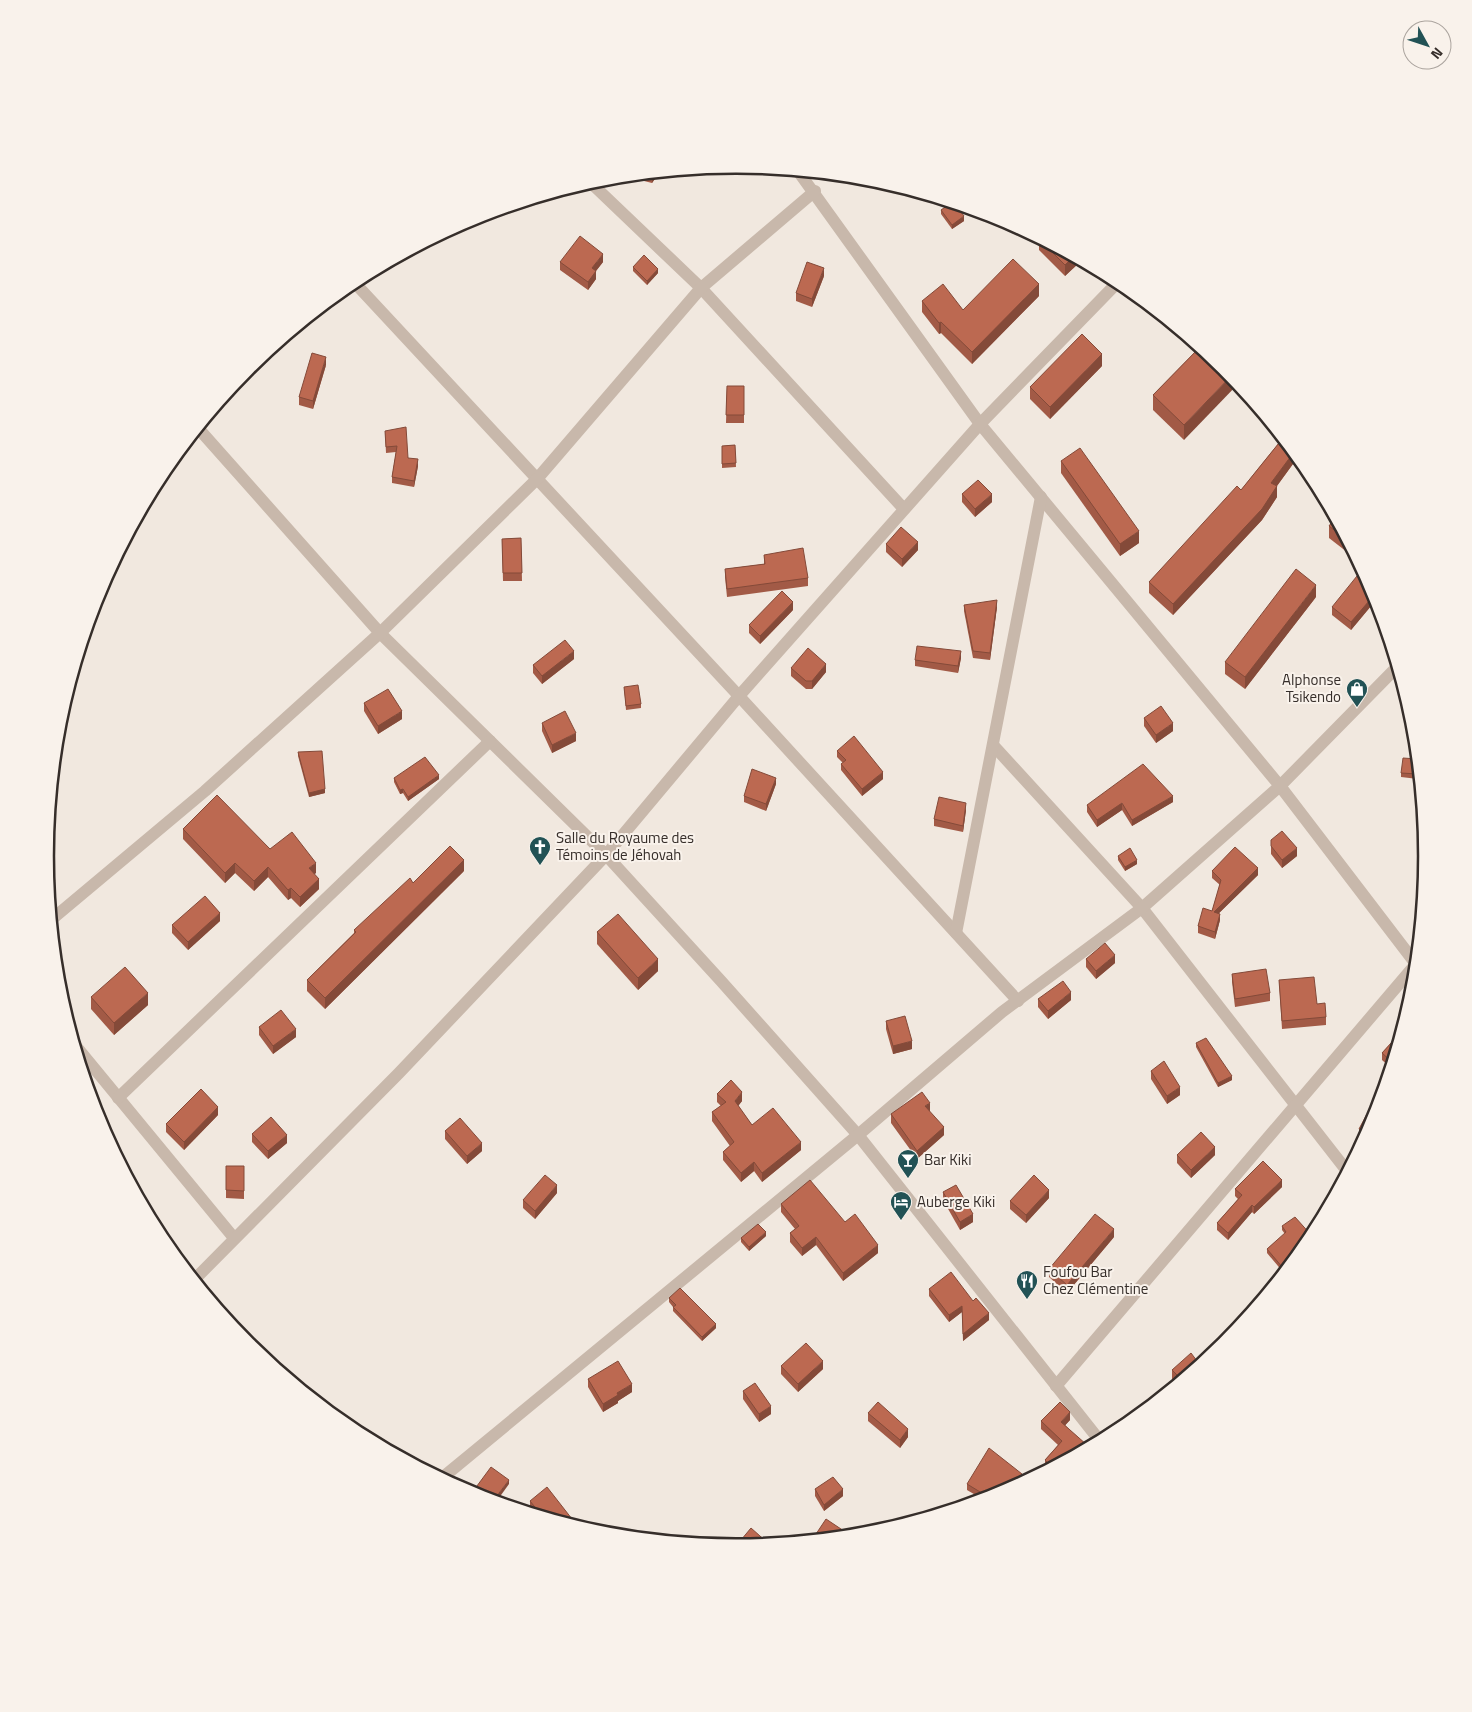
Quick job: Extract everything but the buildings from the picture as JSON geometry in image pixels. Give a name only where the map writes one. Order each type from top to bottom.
[{"type":"street","points":[[804,178],[980,424],[1280,786],[1410,956]]},
{"type":"street","points":[[597,188],[701,288],[904,509]]},
{"type":"street","points":[[57,915],[205,791],[380,633],[537,479],[701,288],[815,191]]},
{"type":"street","points":[[359,288],[739,696],[1018,1001]]},
{"type":"street","points":[[198,1275],[399,1074],[606,855],[739,696],[904,509],[980,424],[1113,288]]},
{"type":"street","points":[[202,432],[380,633],[606,855],[721,981],[858,1135],[1095,1435]]},
{"type":"street","points":[[956,933],[1041,497]]},
{"type":"street","points":[[447,1474],[1018,1001],[1142,908],[1280,786],[1393,671]]},
{"type":"street","points":[[118,1098],[490,741]]},
{"type":"street","points":[[993,745],[1142,908],[1344,1166]]},
{"type":"street","points":[[1056,1386],[1407,974]]},
{"type":"street","points":[[84,1056],[234,1238]]},
{"type":"place","name":"Alphonse Tsikendo","points":[[1357,708]]},
{"type":"place","name":"Salle du Royaume des Témoins de Jéhovah","points":[[540,866]]},
{"type":"place","name":"Bar Kiki","points":[[908,1179]]},
{"type":"place","name":"Auberge Kiki","points":[[901,1221]]},
{"type":"place","name":"Foufou Bar Chez Clémentine","points":[[1027,1300]]}]
